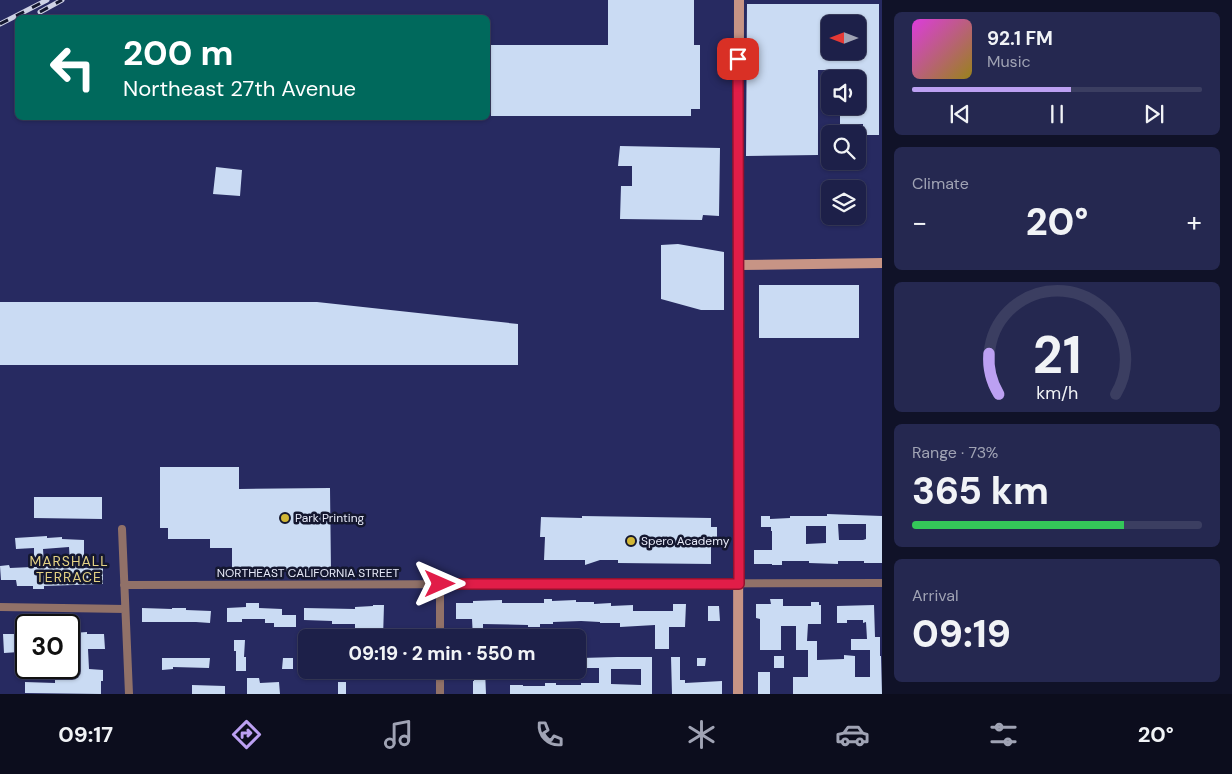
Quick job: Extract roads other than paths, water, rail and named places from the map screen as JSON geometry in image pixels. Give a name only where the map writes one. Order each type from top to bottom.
[{"type":"street","points":[[738,694],[739,0]]},
{"type":"street","points":[[739,265],[882,263]]},
{"type":"street","points":[[122,529],[129,694]]},
{"type":"street","name":"NORTHEAST CALIFORNIA STREET","points":[[124,584],[882,583]]},
{"type":"street","points":[[440,584],[440,629]]},
{"type":"street","points":[[0,607],[125,609]]},
{"type":"street","points":[[440,679],[440,694]]},
{"type":"railway","points":[[18,15],[47,0]]},
{"type":"railway","points":[[40,12],[62,0]]},
{"type":"railway","points":[[0,24],[15,16]]},
{"type":"place","name":"Park Printing","points":[[285,518]]},
{"type":"place","name":"Spero Academy","points":[[631,541]]},
{"type":"district","name":"MARSHALL TERRACE","points":[[69,570]]}]
